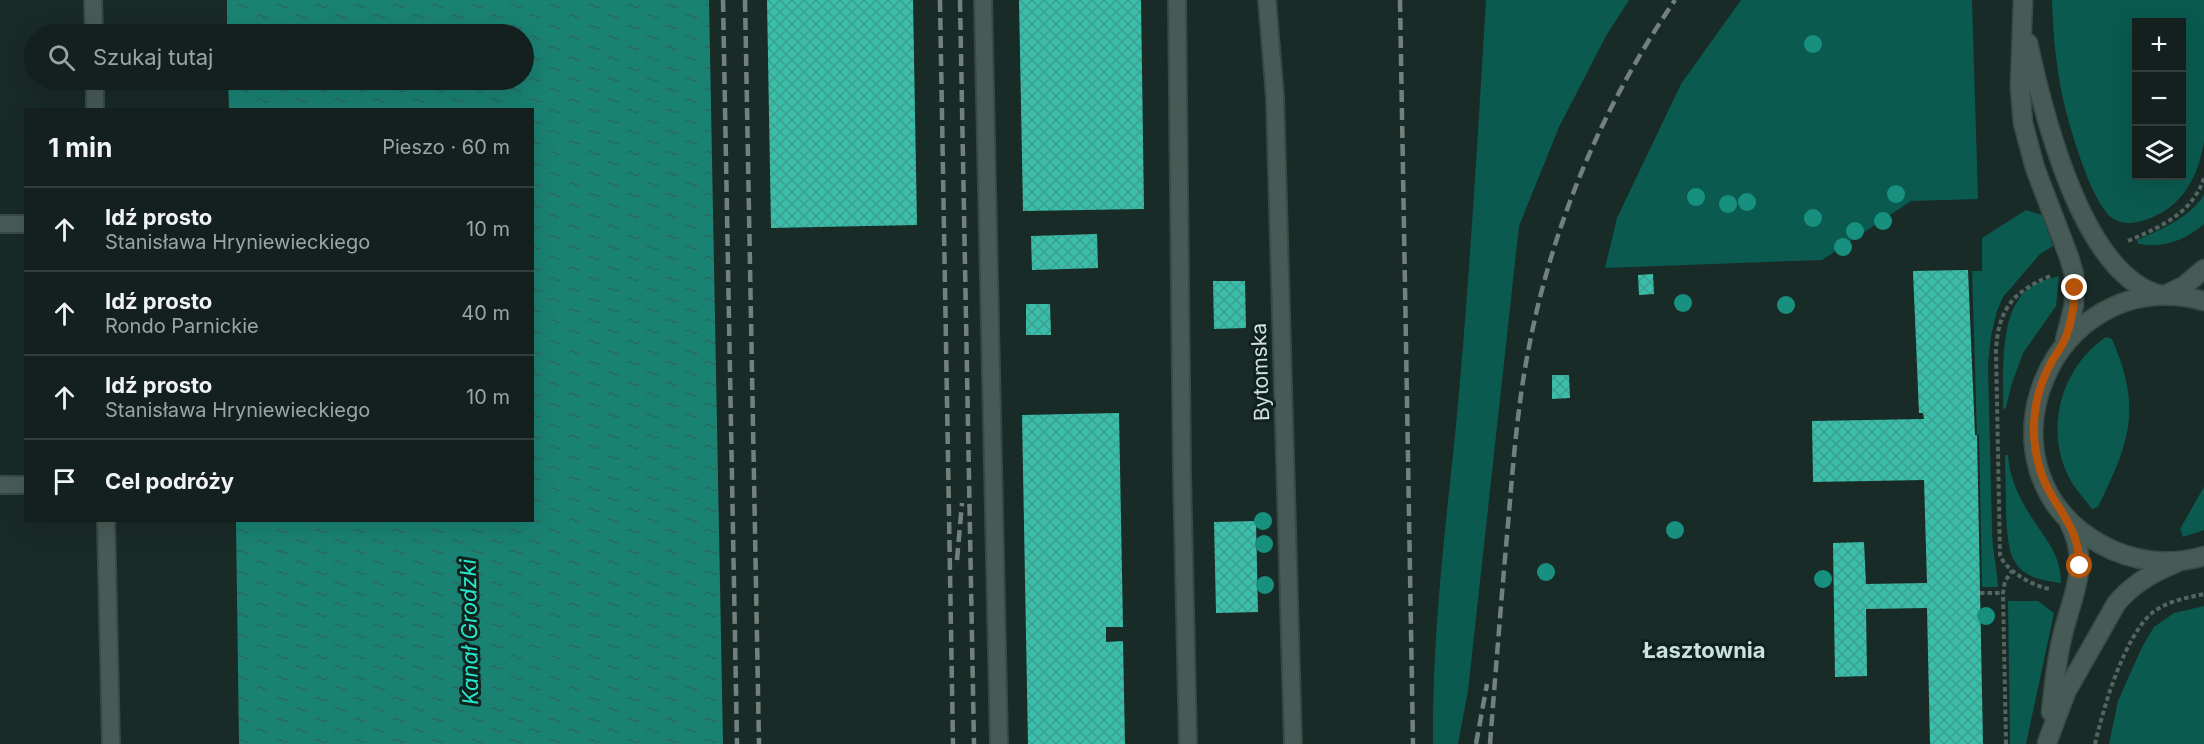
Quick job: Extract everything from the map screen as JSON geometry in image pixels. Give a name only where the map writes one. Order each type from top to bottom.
[{"type":"street","points":[[2024,9],[2038,84],[2056,146],[2089,225],[2103,252],[2136,285],[2163,296],[2184,286],[2204,269]]},
{"type":"street","points":[[2024,9],[2020,88],[2023,123],[2035,168],[2070,257],[2074,279],[2073,314],[2061,347],[2038,394],[2034,432],[2040,471],[2077,540],[2080,574],[2060,647],[2047,743]]},
{"type":"street","points":[[2061,347],[2079,328],[2112,307],[2137,299],[2163,296],[2204,301]]},
{"type":"street","points":[[2066,516],[2096,541],[2119,553],[2145,560],[2170,562],[2204,556]]},
{"type":"street","points":[[2047,743],[2066,692],[2116,604],[2126,592],[2144,579],[2184,560]]},
{"type":"lane","points":[[93,0],[94,24]]},
{"type":"lane","points":[[983,0],[999,744]]},
{"type":"lane","points":[[1177,0],[1182,474],[1188,744]]},
{"type":"lane","name":"Bytomska","points":[[1267,0],[1275,97],[1293,744]]},
{"type":"lane","points":[[95,90],[95,108]]},
{"type":"lane","points":[[0,224],[24,224]]},
{"type":"lane","points":[[0,486],[24,485]]},
{"type":"lane","points":[[106,522],[111,744]]},
{"type":"path","points":[[2136,238],[2172,220],[2185,209],[2202,186],[2204,178]]},
{"type":"path","points":[[2042,588],[2012,571],[2003,563],[2000,548],[1996,344],[1999,326],[2015,296],[2028,286],[2047,277]]},
{"type":"path","points":[[2006,744],[2003,593],[2005,581],[2012,571]]},
{"type":"path","points":[[1980,594],[2003,593]]},
{"type":"path","points":[[2095,744],[2115,677],[2142,624],[2166,605],[2204,594]]},
{"type":"shaded area","points":[[1486,0],[1629,0],[1606,36],[1559,127],[1519,226],[1468,691],[1458,744],[1433,744],[1437,628],[1464,327]]},
{"type":"shaded area","points":[[1741,0],[1972,0],[1978,199],[1911,201],[1822,260],[1605,268],[1617,218],[1681,84]]},
{"type":"shaded area","points":[[2052,0],[2204,0],[2204,141],[2202,152],[2191,182],[2185,191],[2178,200],[2161,213],[2138,222],[2120,222],[2106,211],[2098,199],[2082,164],[2070,127],[2063,99],[2054,37]]},
{"type":"shaded area","points":[[2204,195],[2204,224],[2196,230],[2181,239],[2165,244],[2138,244],[2137,240],[2183,216]]},
{"type":"shaded area","points":[[2026,210],[2042,215],[2053,246],[2040,254],[2003,297],[1991,336],[1988,365],[1992,529],[1998,587],[1982,587],[1979,435],[1977,434],[1972,271],[1982,271],[1982,238]]},
{"type":"shaded area","points":[[2059,276],[2056,306],[2023,353],[2006,408],[2003,409],[2003,361],[2007,327],[2012,312],[2019,299],[2029,288],[2039,282]]},
{"type":"shaded area","points":[[2106,337],[2112,339],[2127,386],[2128,424],[2118,463],[2098,507],[2092,509],[2072,483],[2063,464],[2058,444],[2058,424],[2060,404],[2067,384],[2077,366],[2090,350]]},
{"type":"shaded area","points":[[2005,455],[2008,455],[2011,473],[2021,500],[2057,558],[2061,583],[2031,576],[2015,562],[2008,541]]},
{"type":"shaded area","points":[[2204,487],[2204,530],[2183,537],[2180,529]]},
{"type":"shaded area","points":[[2008,601],[2038,601],[2054,613],[2026,744],[2010,744]]},
{"type":"shaded area","points":[[2204,606],[2204,744],[2109,744],[2118,701],[2142,647],[2154,627],[2174,613]]},
{"type":"water","name":"Kanał Grodzki","points":[[227,0],[709,0],[723,744],[239,744],[236,522],[534,522],[534,108],[229,108],[228,90],[534,90],[534,24],[227,24]]},
{"type":"building","points":[[767,0],[913,0],[917,225],[771,228]]},
{"type":"building","points":[[1019,0],[1141,0],[1144,209],[1023,211]]},
{"type":"building","points":[[1097,234],[1098,268],[1032,270],[1031,236]]},
{"type":"building","points":[[1968,270],[1975,435],[1977,435],[1983,744],[1930,744],[1927,608],[1866,609],[1867,676],[1835,677],[1833,543],[1864,542],[1866,584],[1927,583],[1924,480],[1813,482],[1812,421],[1924,419],[1923,413],[1919,413],[1913,271]]},
{"type":"building","points":[[1653,274],[1654,294],[1639,295],[1638,275]]},
{"type":"building","points":[[1213,281],[1245,281],[1246,328],[1214,329]]},
{"type":"building","points":[[1026,304],[1050,304],[1051,335],[1026,335]]},
{"type":"building","points":[[1552,375],[1569,375],[1570,398],[1552,399]]},
{"type":"building","points":[[1119,413],[1123,627],[1106,627],[1106,642],[1123,641],[1125,744],[1028,744],[1022,415]]},
{"type":"building","points":[[1256,521],[1258,612],[1216,613],[1214,522]]},
{"type":"railway","points":[[723,0],[737,744]]},
{"type":"railway","points":[[745,0],[759,744]]},
{"type":"railway","points":[[940,0],[953,744]]},
{"type":"railway","points":[[960,0],[974,744]]},
{"type":"railway","points":[[1400,0],[1413,744]]},
{"type":"railway","points":[[1490,744],[1518,422],[1527,355],[1542,288],[1555,244],[1587,159],[1627,78],[1675,0]]},
{"type":"railway","points":[[957,560],[962,503]]},
{"type":"railway","points":[[1476,744],[1487,684]]},
{"type":"district","name":"Łasztownia","points":[[1704,650]]},
{"type":"route","points":[[2075,288],[2068,331],[2042,381],[2038,394],[2034,419],[2034,446],[2040,471],[2051,495],[2070,523],[2077,540],[2080,566]]}]
